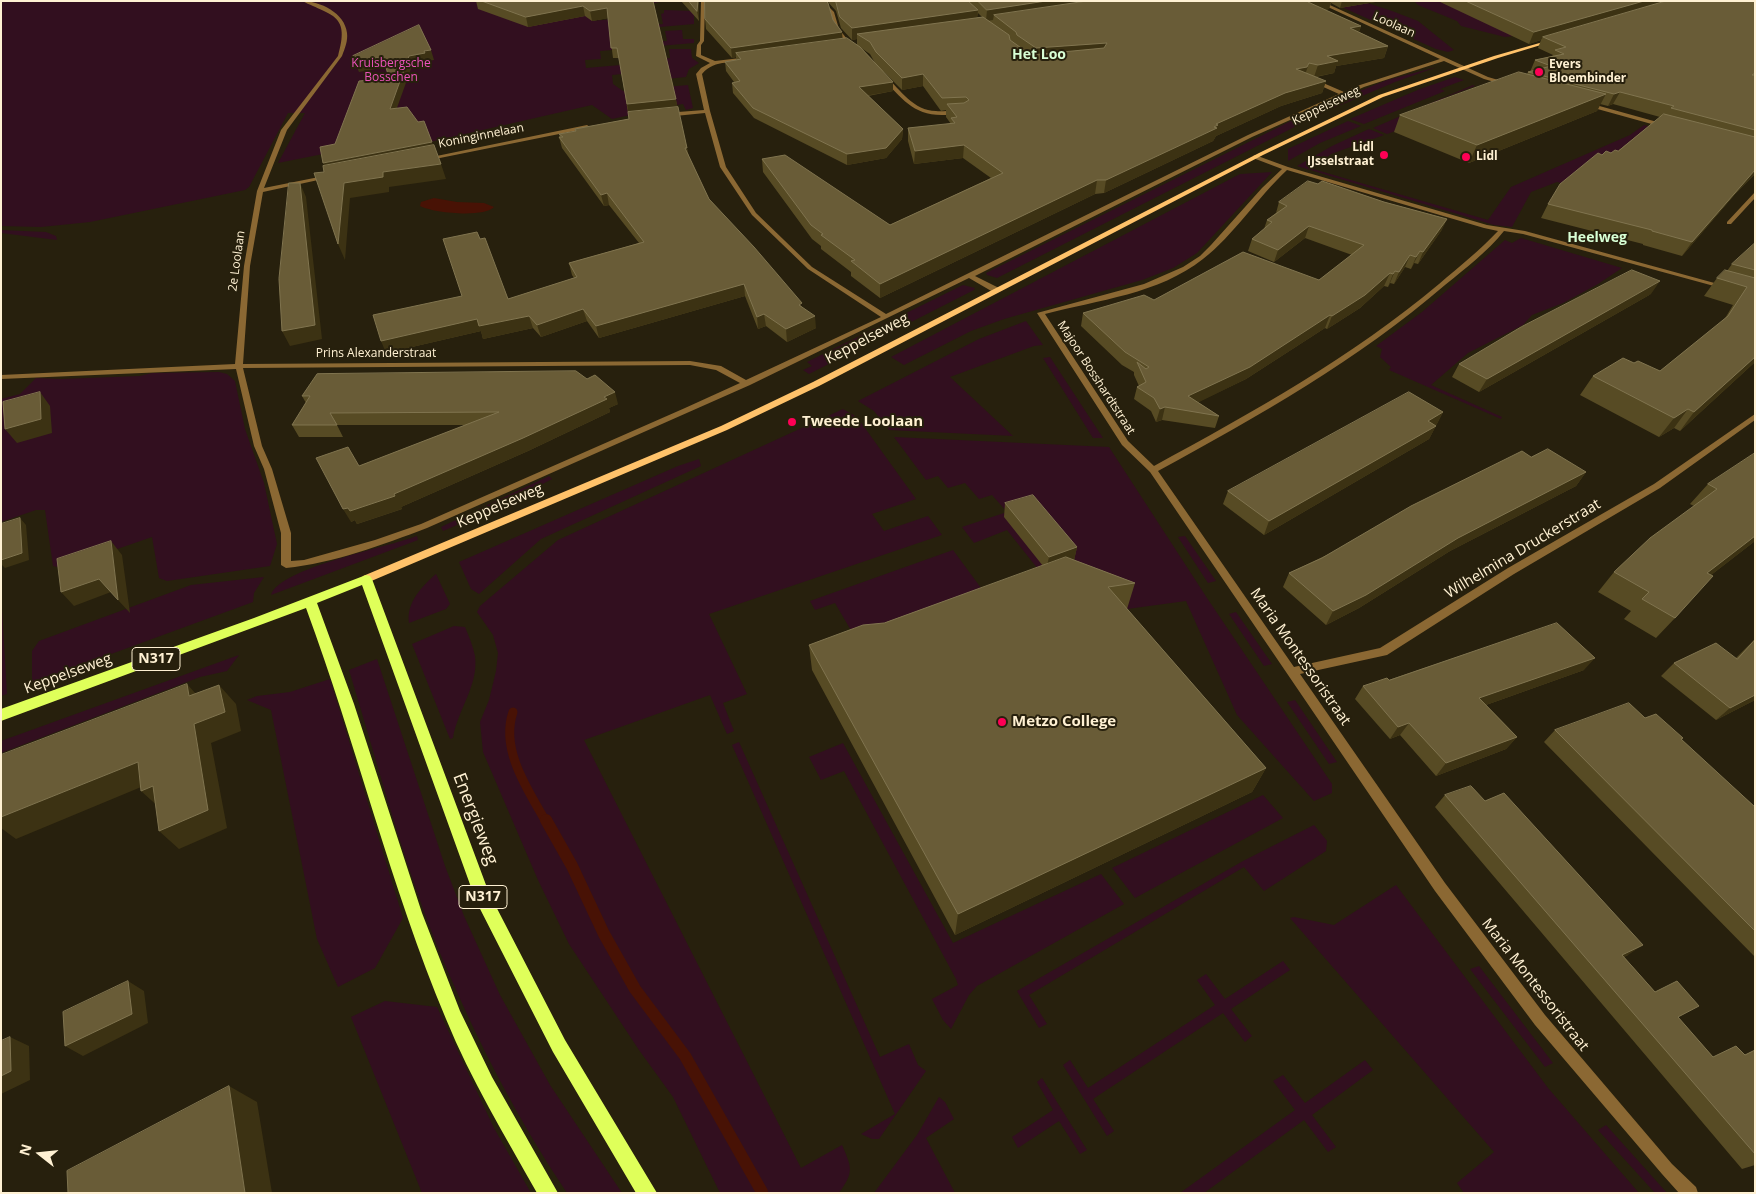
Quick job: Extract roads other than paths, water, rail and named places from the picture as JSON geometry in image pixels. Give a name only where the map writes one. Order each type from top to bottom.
[{"type":"main road","name":"Keppelseweg","points":[[1,716],[366,579],[724,428],[816,384],[1255,157],[1381,96],[1463,67],[1556,40]]},
{"type":"main road","name":"Energieweg","points":[[366,579],[482,896],[559,1046],[647,1193]]},
{"type":"main road","points":[[310,601],[334,661],[387,833],[430,958],[454,1018],[489,1089],[548,1193]]},
{"type":"street","name":"2e Loolaan","points":[[286,565],[286,533],[268,469],[258,446],[239,366],[247,266],[260,191],[270,160],[284,130],[340,56],[346,34],[342,22],[335,14],[304,1]]},
{"type":"street","points":[[703,1],[702,41],[699,45],[698,56],[714,63]]},
{"type":"street","points":[[821,1],[832,12],[836,29],[857,52]]},
{"type":"street","name":"Loolaan","points":[[1317,1],[1486,78],[1518,87]]},
{"type":"street","points":[[838,45],[858,42]]},
{"type":"street","points":[[760,56],[714,63],[707,66],[700,74],[707,111],[724,167],[754,214],[810,268],[886,317]]},
{"type":"street","name":"Keppelseweg","points":[[286,565],[304,563],[378,543],[424,526],[747,382],[886,317],[1250,136],[1343,94],[1404,71],[1445,59]]},
{"type":"street","points":[[876,69],[923,116],[964,112]]},
{"type":"street","points":[[1306,78],[1343,94]]},
{"type":"street","points":[[1576,102],[1669,126]]},
{"type":"street","points":[[660,116],[707,111]]},
{"type":"street","name":"Koninginnelaan","points":[[417,160],[593,126]]},
{"type":"street","points":[[1255,157],[1286,168],[1486,227],[1524,232],[1736,290]]},
{"type":"street","name":"Majoor Bosshardtstraat","points":[[1153,470],[1125,443],[1041,313],[1148,285],[1186,268],[1214,246],[1286,168]]},
{"type":"street","points":[[260,191],[338,176]]},
{"type":"street","points":[[1729,223],[1755,194]]},
{"type":"street","points":[[1153,470],[1268,407],[1386,330],[1435,291],[1502,230]]},
{"type":"street","points":[[968,275],[996,290]]},
{"type":"street","name":"Prins Alexanderstraat","points":[[1,378],[239,366],[690,363],[718,368],[747,382]]},
{"type":"street","name":"Wilhelmina Druckerstraat","points":[[1291,672],[1383,652],[1511,571],[1657,486],[1755,416]]},
{"type":"street","name":"Maria Montessoristraat","points":[[1153,470],[1440,887],[1540,1020],[1667,1169],[1690,1193]]},
{"type":"waterway","points":[[513,712],[510,726],[510,741],[513,755],[524,783],[546,822]]},
{"type":"waterway","points":[[546,820],[572,866],[604,934],[635,989],[685,1056],[762,1192]]},
{"type":"place","name":"Evers Bloembinder","points":[[1539,72]]},
{"type":"place","name":"Lidl IJsselstraat","points":[[1384,155]]},
{"type":"place","name":"Lidl","points":[[1466,157]]},
{"type":"place","name":"Tweede Loolaan","points":[[792,422]]},
{"type":"place","name":"Metzo College","points":[[1002,722]]},
{"type":"district","name":"Het Loo","points":[[1039,55]]},
{"type":"district","name":"Heelweg","points":[[1597,238]]},
{"type":"park label","name":"Kruisbergsche Bosschen","points":[[391,71]]}]
